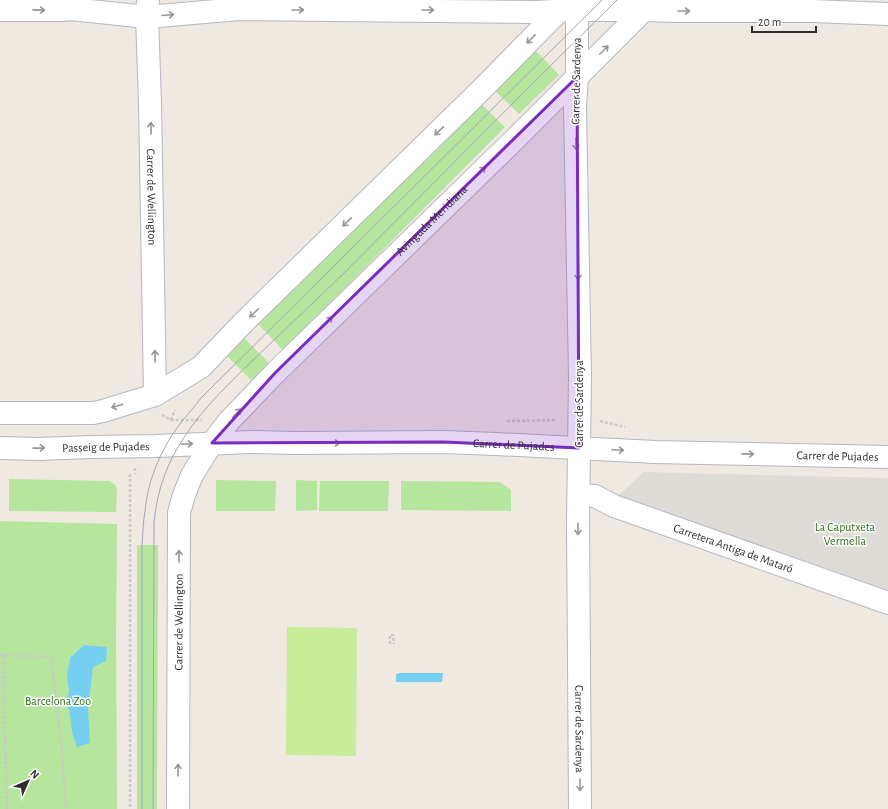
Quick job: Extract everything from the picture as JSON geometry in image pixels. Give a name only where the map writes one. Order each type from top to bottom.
[{"type":"street","points":[[0,413],[93,413],[103,410],[157,404],[201,366],[481,90],[571,5]]},
{"type":"street","points":[[0,10],[148,8],[537,12],[571,5],[650,5],[674,11],[813,11],[888,14]]},
{"type":"street","name":"Carrer de Sardenya","points":[[571,5],[577,77],[575,107],[580,377],[578,523],[580,809]]},
{"type":"street","name":"Avinguda Meridiana","points":[[212,443],[229,421],[284,364],[650,5]]},
{"type":"street","name":"Carrer de Wellington","points":[[148,8],[157,404]]},
{"type":"street","name":"Carrer de Pujades","points":[[212,443],[444,442],[655,452],[888,457]]},
{"type":"street","name":"Carrer de Wellington","points":[[178,809],[179,513],[184,494],[192,475],[212,443]]},
{"type":"street","name":"Passeig de Pujades","points":[[0,448],[156,446],[212,443]]},
{"type":"street","name":"Carretera Antiga de Mataró","points":[[579,495],[595,496],[614,506],[888,603]]},
{"type":"path","points":[[157,404],[171,420],[204,421]]},
{"type":"path","points":[[130,474],[130,809]]},
{"type":"path","points":[[0,655],[52,657],[66,809]]},
{"type":"path","points":[[4,656],[3,668],[7,809]]},
{"type":"highlighted area","points":[[577,77],[579,448],[444,442],[212,443],[275,373]]},
{"type":"green space","points":[[535,50],[559,75],[519,114],[494,90]]},
{"type":"green space","points":[[480,103],[505,127],[283,350],[258,324]]},
{"type":"green space","points":[[244,338],[269,363],[251,380],[226,355]]},
{"type":"green space","points":[[9,479],[109,481],[117,488],[116,512],[9,511]]},
{"type":"green space","points":[[216,480],[276,481],[275,511],[216,511]]},
{"type":"green space","points":[[296,480],[317,481],[317,510],[296,511]]},
{"type":"green space","points":[[320,481],[389,481],[388,511],[319,511]]},
{"type":"green space","points":[[401,481],[500,482],[511,490],[511,511],[401,510]]},
{"type":"green space","name":"Barcelona Zoo","points":[[0,521],[117,524],[117,809],[0,809]]},
{"type":"green space","points":[[137,545],[158,545],[157,809],[137,809]]},
{"type":"green space","points":[[287,627],[357,628],[356,756],[286,755]]},
{"type":"shaded area","points":[[644,472],[888,478],[888,612],[609,504]]},
{"type":"water","points":[[84,645],[107,647],[106,661],[93,667],[88,709],[90,743],[77,747],[72,732],[70,713],[66,703],[69,691],[67,676],[70,658]]},
{"type":"water","points":[[443,673],[442,682],[396,682],[396,674]]},
{"type":"tram line","points":[[142,809],[143,528],[149,486],[158,462],[169,440],[201,398],[602,0]]},
{"type":"tram line","points":[[153,809],[154,522],[160,488],[173,456],[192,426],[225,388],[341,276],[617,0]]},
{"type":"park label","name":"La Caputxeta Vermella","points":[[845,534]]}]
